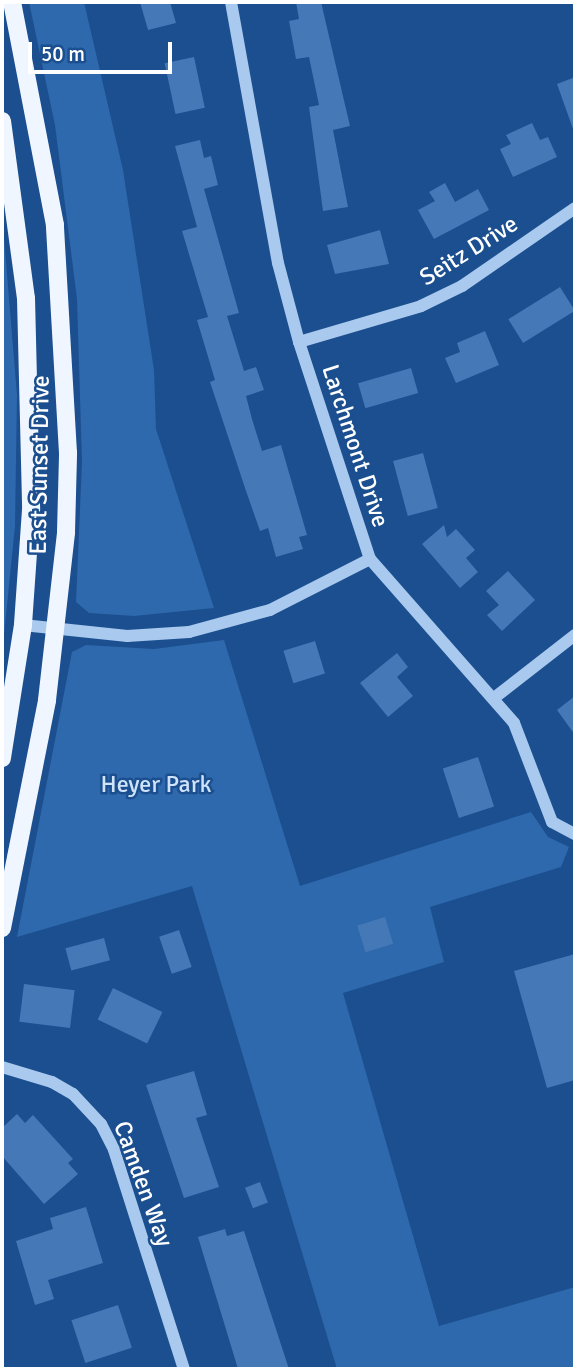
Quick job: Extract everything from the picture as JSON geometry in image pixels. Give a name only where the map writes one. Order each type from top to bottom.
[{"type":"main road","name":"East Sunset Drive","points":[[2,928],[32,782],[56,629],[68,453],[64,316],[55,225],[12,2]]},
{"type":"main road","name":"East Sunset Drive","points":[[2,121],[26,298],[31,510],[23,625],[2,758]]},
{"type":"street","name":"Larchmont Drive","points":[[231,2],[265,205],[299,342],[370,559],[494,698],[523,739],[552,822],[575,834]]},
{"type":"street","name":"Seitz Drive","points":[[299,342],[421,306],[462,286],[575,208]]},
{"type":"street","points":[[23,625],[127,636],[221,625],[280,606],[370,559]]},
{"type":"street","points":[[494,698],[575,635]]},
{"type":"street","name":"Camden Way","points":[[2,1067],[52,1082],[73,1094],[101,1124],[114,1150],[184,1369]]},
{"type":"green space","points":[[29,2],[84,2],[123,170],[154,370],[156,429],[214,608],[134,616],[89,613],[76,602],[82,462],[77,299],[55,125]]},
{"type":"green space","points":[[2,213],[17,395],[15,526],[2,655]]},
{"type":"green space","name":"Heyer Park","points":[[224,640],[300,886],[531,812],[548,837],[569,847],[561,867],[430,907],[444,962],[343,993],[439,1326],[575,1287],[575,1369],[337,1369],[192,886],[17,937],[72,652],[86,645],[154,649]]},
{"type":"building","points":[[140,2],[170,2],[176,23],[148,30]]},
{"type":"building","points":[[296,2],[321,2],[350,126],[333,130],[348,207],[323,211],[309,107],[319,105],[309,57],[296,59],[289,21],[299,19]]},
{"type":"building","points":[[194,57],[205,108],[175,114],[165,63]]},
{"type":"building","points":[[575,77],[575,129],[573,129],[557,84]]},
{"type":"building","points":[[532,123],[540,140],[548,137],[557,157],[513,177],[500,149],[511,144],[506,135]]},
{"type":"building","points":[[200,140],[204,158],[211,156],[218,185],[204,189],[239,313],[227,316],[244,371],[256,367],[264,390],[246,396],[252,419],[262,451],[281,445],[307,535],[299,537],[303,549],[276,557],[268,528],[260,531],[245,488],[210,382],[215,380],[197,320],[208,317],[182,231],[197,227],[175,146]]},
{"type":"building","points":[[445,183],[455,202],[478,189],[489,210],[434,239],[418,210],[435,201],[429,192]]},
{"type":"building","points":[[380,230],[389,264],[335,274],[327,245]]},
{"type":"building","points":[[560,287],[575,311],[523,343],[508,319]]},
{"type":"building","points":[[485,331],[499,365],[456,383],[445,358],[460,352],[457,343]]},
{"type":"building","points":[[411,368],[418,393],[365,408],[358,383]]},
{"type":"building","points":[[423,453],[438,508],[408,516],[393,461]]},
{"type":"building","points":[[444,525],[447,537],[456,529],[475,550],[466,558],[478,572],[460,588],[422,544]]},
{"type":"building","points":[[508,571],[535,600],[502,631],[487,615],[499,605],[486,591]]},
{"type":"building","points":[[315,641],[325,674],[293,683],[283,651]]},
{"type":"building","points":[[397,653],[408,667],[397,677],[413,696],[388,717],[360,683]]},
{"type":"building","points":[[575,696],[575,735],[557,710]]},
{"type":"building","points":[[478,757],[494,806],[459,818],[443,768]]},
{"type":"building","points":[[385,917],[393,944],[365,952],[357,925]]},
{"type":"building","points":[[179,930],[192,967],[172,974],[159,937]]},
{"type":"building","points":[[104,938],[110,960],[71,971],[65,948]]},
{"type":"building","points":[[575,954],[575,1080],[547,1088],[514,971]]},
{"type":"building","points":[[24,984],[75,990],[70,1028],[19,1022]]},
{"type":"building","points":[[113,988],[162,1012],[147,1044],[98,1019]]},
{"type":"building","points":[[194,1071],[207,1115],[196,1118],[219,1187],[184,1198],[146,1085]]},
{"type":"building","points":[[17,1114],[25,1123],[33,1115],[73,1159],[68,1163],[78,1174],[44,1204],[2,1156],[2,1128]]},
{"type":"building","points":[[260,1182],[268,1203],[253,1208],[245,1188]]},
{"type":"building","points":[[86,1207],[103,1263],[48,1280],[54,1299],[35,1305],[16,1241],[53,1229],[50,1218]]},
{"type":"building","points":[[225,1229],[227,1236],[244,1231],[289,1369],[238,1369],[198,1237]]},
{"type":"building","points":[[118,1305],[132,1348],[85,1363],[71,1320]]}]
